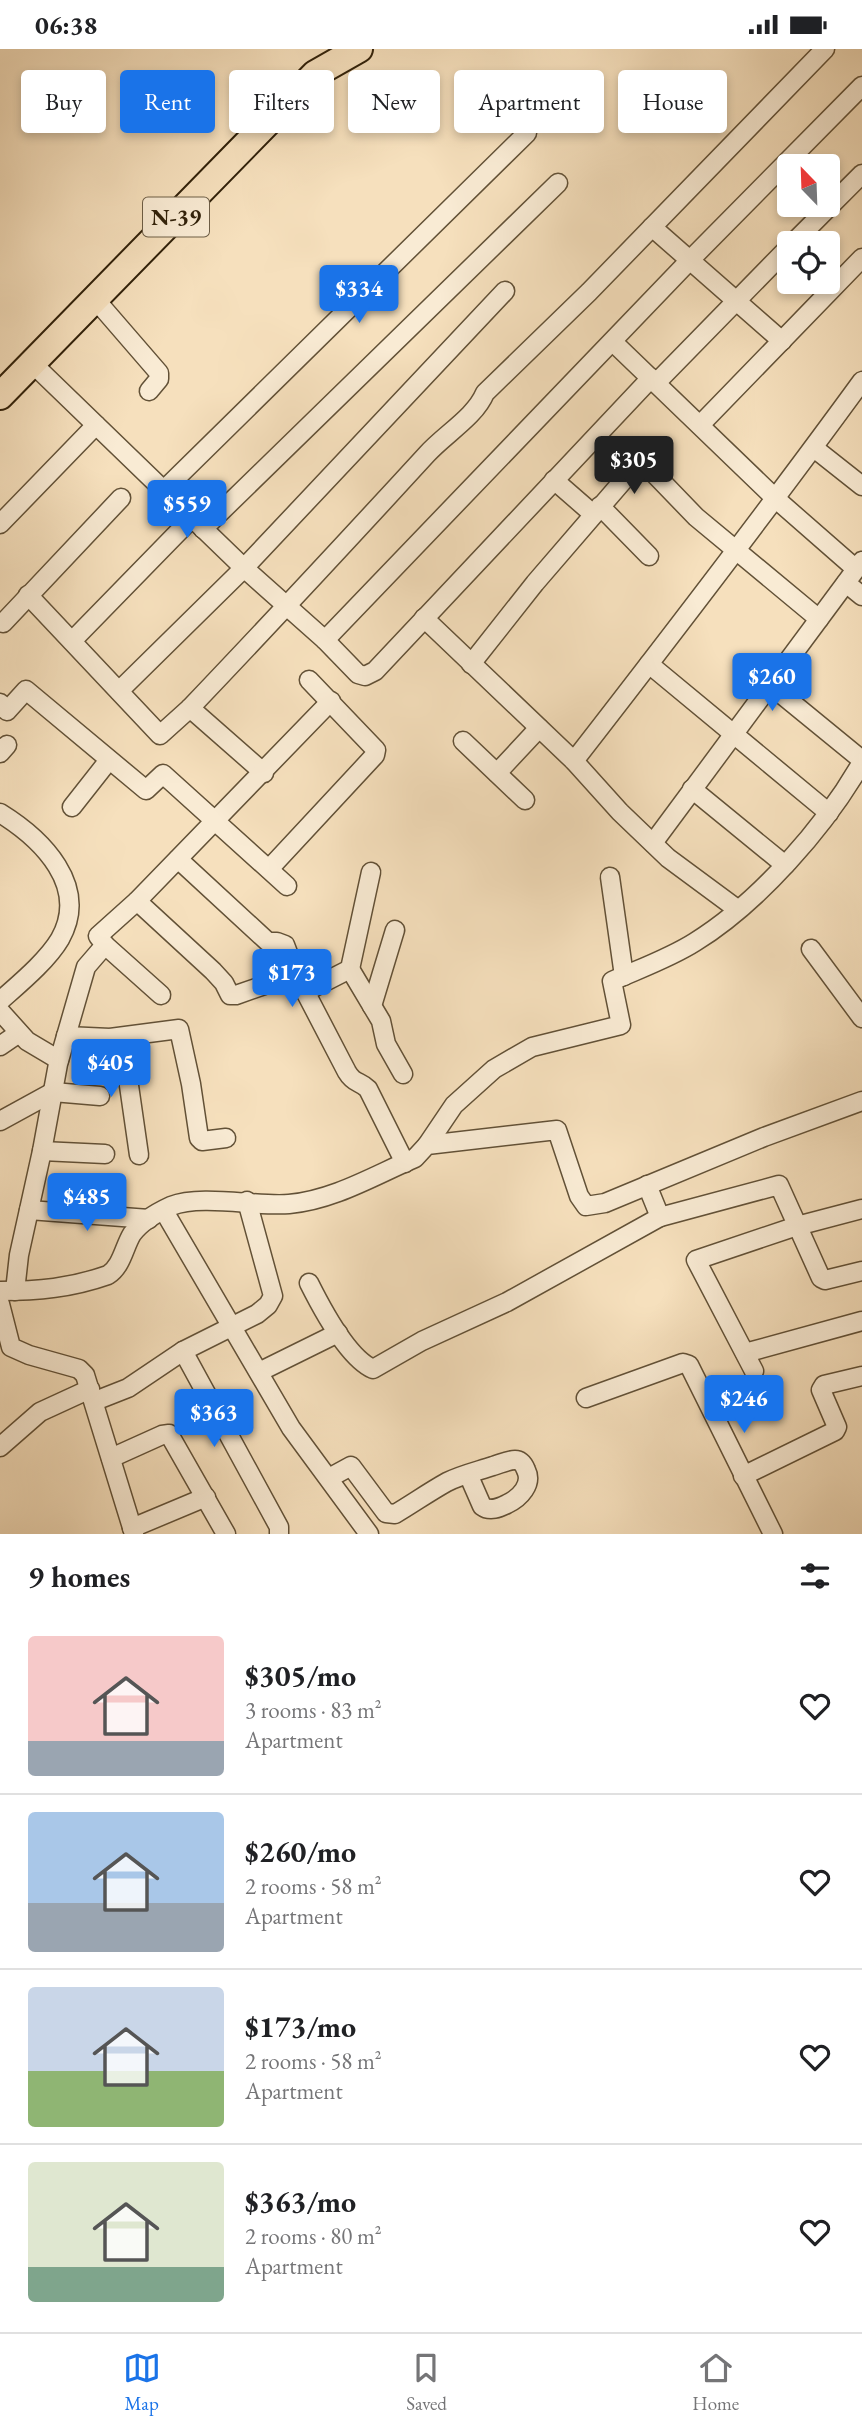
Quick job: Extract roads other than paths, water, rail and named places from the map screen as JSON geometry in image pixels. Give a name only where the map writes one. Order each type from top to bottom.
[{"type":"highway","name":"N-39","points":[[0,396],[315,74],[359,49]]},
{"type":"street","points":[[27,595],[160,735],[190,708],[287,606],[440,439],[480,404],[485,393],[589,292],[825,49]]},
{"type":"street","points":[[325,640],[690,260],[862,86]]},
{"type":"street","points":[[164,490],[527,133]]},
{"type":"street","points":[[805,231],[862,174]]},
{"type":"street","points":[[72,641],[558,183]]},
{"type":"street","points":[[652,227],[782,341]]},
{"type":"street","points":[[700,425],[862,258]]},
{"type":"street","points":[[33,364],[244,568],[325,640],[358,674],[365,676],[374,671],[554,480],[777,259]]},
{"type":"street","points":[[119,691],[244,568],[505,291]]},
{"type":"street","points":[[96,299],[159,373],[159,379],[149,391]]},
{"type":"street","points":[[614,342],[776,499],[855,571],[862,596]]},
{"type":"street","points":[[573,761],[814,447],[858,394]]},
{"type":"street","points":[[0,524],[96,425]]},
{"type":"street","points":[[814,447],[862,486]]},
{"type":"street","points":[[471,664],[641,460],[696,517],[818,619]]},
{"type":"street","points":[[554,480],[597,510],[649,556]]},
{"type":"street","points":[[3,623],[121,498]]},
{"type":"street","points":[[653,843],[855,571]]},
{"type":"street","points":[[424,618],[573,761],[668,857],[737,909]]},
{"type":"street","points":[[649,664],[828,813]]},
{"type":"street","points":[[269,869],[375,755],[376,750],[309,680]]},
{"type":"street","points":[[106,944],[86,967],[59,1060],[29,1210],[8,1291],[54,1289],[108,1275],[115,1270],[133,1232],[173,1206],[247,1201],[287,1205],[318,1200],[405,1163],[415,1158],[427,1145],[454,1105],[494,1069],[532,1048],[621,1025],[612,981],[695,942],[737,909],[785,865],[860,769],[769,684]]},
{"type":"street","points":[[0,703],[7,711],[26,690],[146,790],[163,774],[287,886]]},
{"type":"street","points":[[161,995],[98,936],[137,901],[331,701]]},
{"type":"street","points":[[190,708],[264,772]]},
{"type":"street","points":[[497,773],[539,728]]},
{"type":"street","points":[[463,741],[525,800]]},
{"type":"street","points":[[72,807],[109,760]]},
{"type":"street","points":[[692,789],[785,865]]},
{"type":"street","points":[[0,813],[39,842],[62,875],[68,893],[67,926],[58,943],[0,1002]]},
{"type":"street","points":[[178,859],[268,942],[277,941],[285,945],[296,974],[352,1080],[368,1089],[405,1163]]},
{"type":"street","points":[[371,872],[351,969],[382,1021],[386,1044],[403,1074]]},
{"type":"street","points":[[610,877],[624,976]]},
{"type":"street","points":[[137,901],[213,971],[230,995],[296,974]]},
{"type":"street","points":[[372,1006],[395,930]]},
{"type":"street","points":[[811,949],[862,1018]]},
{"type":"street","points":[[305,992],[351,969]]},
{"type":"street","points":[[0,1011],[27,1041],[59,1060]]},
{"type":"street","points":[[66,1036],[122,1037],[179,1029],[199,1138],[202,1141],[226,1139]]},
{"type":"street","points":[[0,1046],[19,1033]]},
{"type":"street","points":[[122,1037],[139,1155]]},
{"type":"street","points":[[0,1121],[53,1092],[100,1096]]},
{"type":"street","points":[[427,1145],[557,1130],[579,1196],[586,1206],[605,1203],[764,1137],[862,1101]]},
{"type":"street","points":[[42,1151],[105,1154]]},
{"type":"street","points":[[647,1185],[660,1217]]},
{"type":"street","points":[[309,1283],[338,1333],[362,1363],[373,1369],[422,1341],[507,1303],[660,1217],[779,1185],[821,1278],[825,1280],[862,1271]]},
{"type":"street","points":[[0,1447],[40,1412],[93,1395],[128,1388],[183,1351],[257,1314],[268,1305],[273,1296],[247,1201]]},
{"type":"street","points":[[754,1371],[696,1260],[797,1226],[862,1209]]},
{"type":"street","points":[[29,1210],[156,1215]]},
{"type":"street","points":[[156,1215],[232,1325],[291,1428],[369,1534]]},
{"type":"street","points":[[0,1304],[11,1347],[79,1369],[85,1375],[133,1531],[206,1497]]},
{"type":"street","points":[[745,1353],[862,1321]]},
{"type":"street","points":[[259,1372],[338,1333]]},
{"type":"street","points":[[183,1351],[279,1527],[279,1534]]},
{"type":"street","points":[[586,1398],[686,1362],[690,1365],[773,1534]]},
{"type":"street","points":[[743,1476],[835,1431],[837,1427],[821,1390],[824,1385],[862,1376]]},
{"type":"street","points":[[111,1458],[169,1434],[226,1534]]},
{"type":"street","points":[[329,1478],[351,1466],[390,1515],[448,1482],[468,1474]]}]
